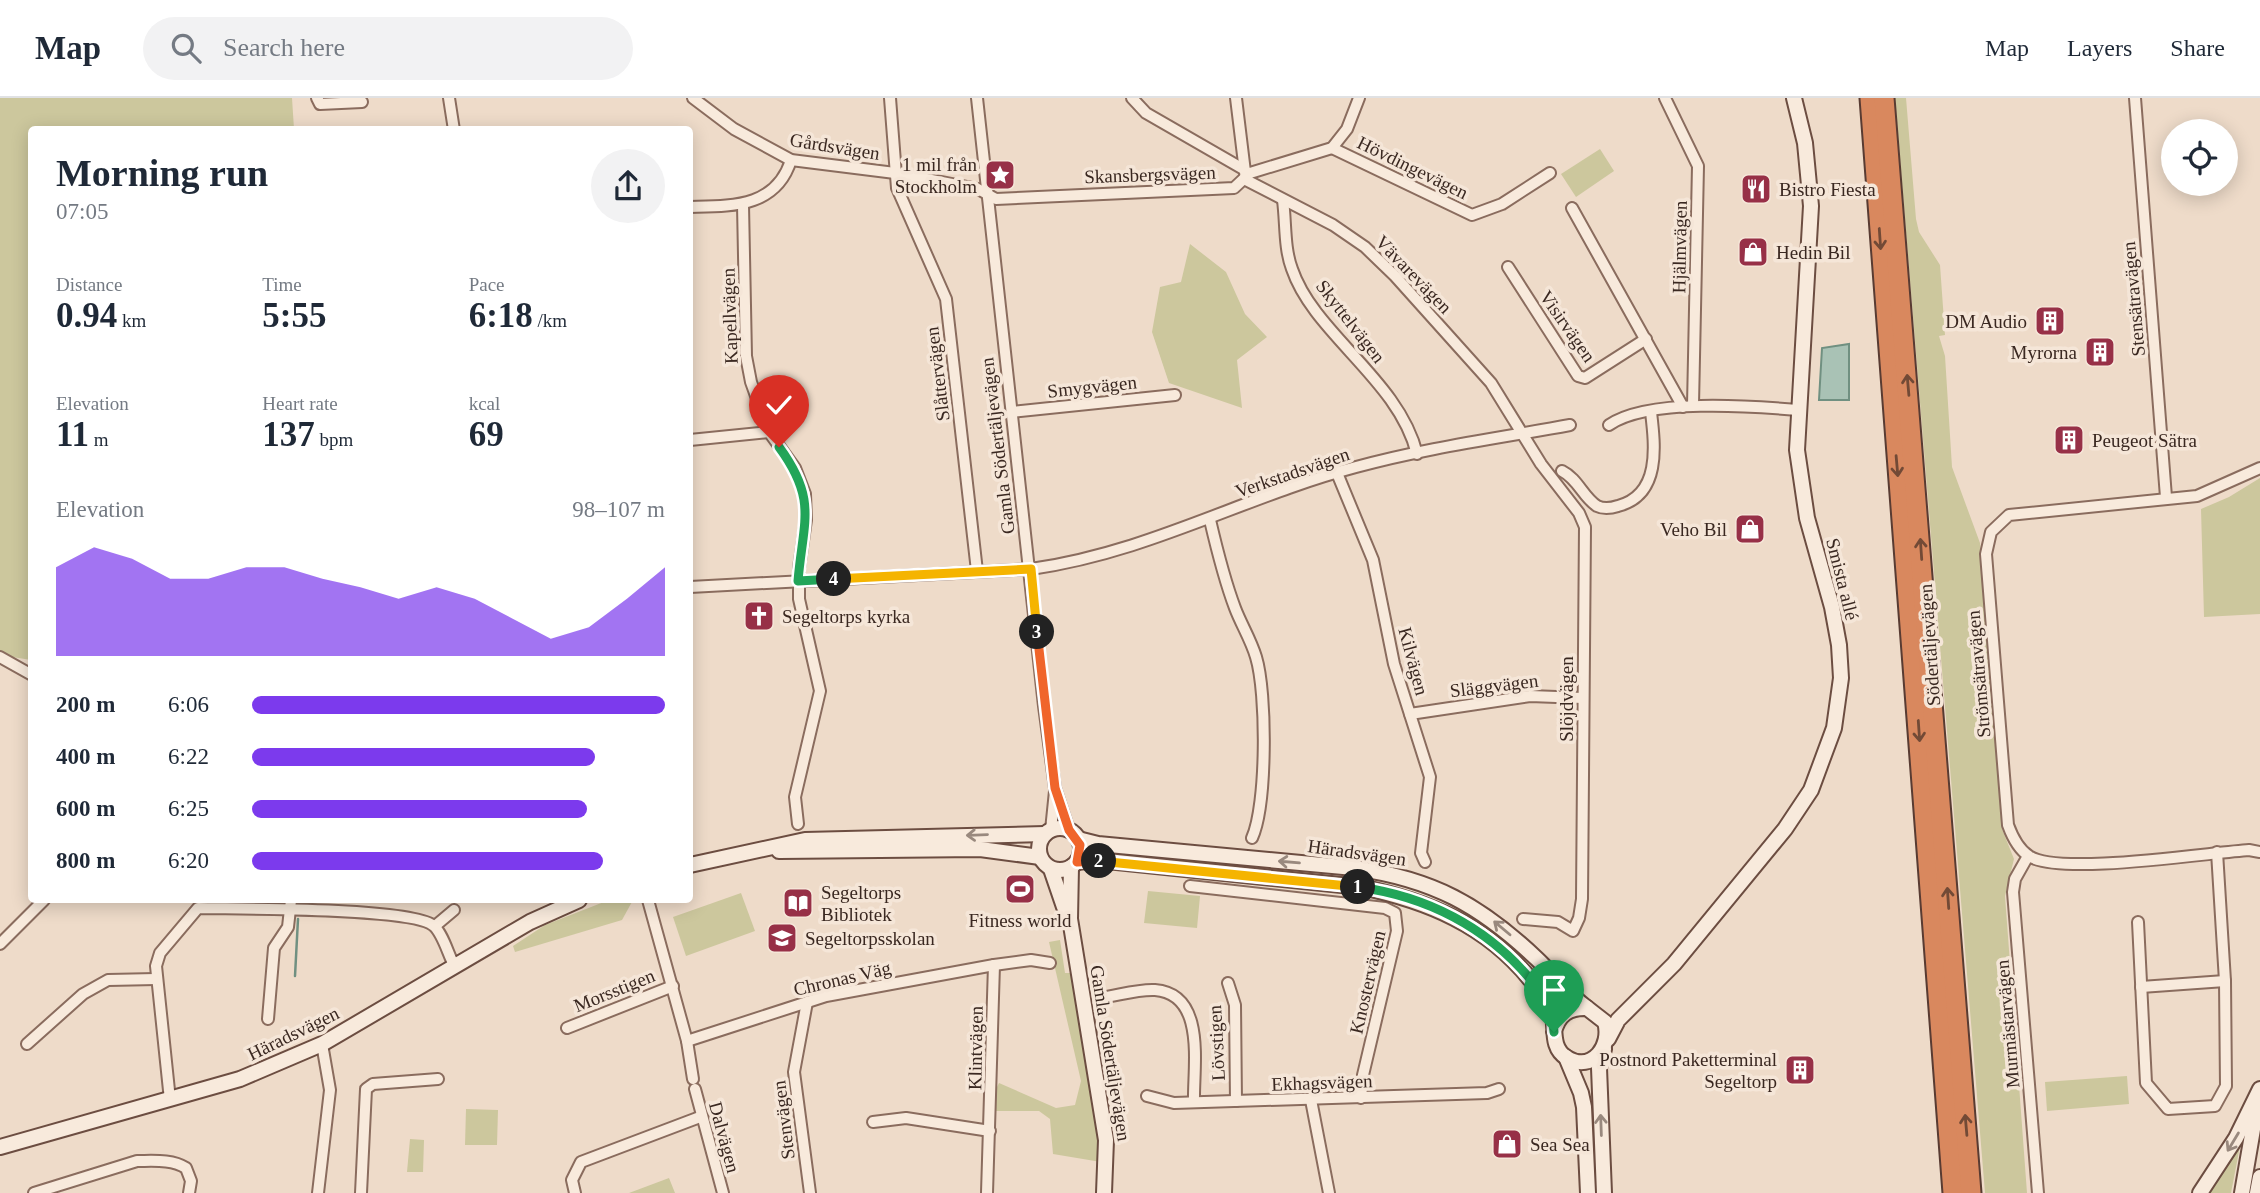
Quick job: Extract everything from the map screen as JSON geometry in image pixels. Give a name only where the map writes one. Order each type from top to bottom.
[{"type":"highway","name":"Södertäljevägen","points":[[1870,98],[1953,1193]]},
{"type":"highway","name":"Södertäljevägen","points":[[1884,98],[1971,1193]]},
{"type":"street","points":[[317,98],[320,104],[362,102]]},
{"type":"street","points":[[449,98],[453,126]]},
{"type":"street","name":"Gårdsvägen","points":[[693,98],[734,129],[791,160],[895,173],[987,193]]},
{"type":"street","name":"Slåttervägen","points":[[890,98],[897,188],[946,299],[977,571]]},
{"type":"street","name":"Gamla Södertäljevägen","points":[[977,98],[1055,788],[1073,834]]},
{"type":"street","name":"Vävarevägen","points":[[1132,98],[1146,113],[1283,200],[1333,225],[1365,247],[1491,383],[1515,419],[1521,434]]},
{"type":"street","points":[[1236,98],[1246,175]]},
{"type":"street","points":[[1332,148],[1347,129],[1359,98]]},
{"type":"street","name":"Hjälmvägen","points":[[1665,98],[1698,166],[1688,406]]},
{"type":"street","name":"Smista allé","points":[[1606,1043],[1618,1020],[1674,964],[1785,829],[1811,790],[1835,728],[1841,678],[1839,645],[1798,479],[1798,410],[1811,206],[1805,144],[1794,98]]},
{"type":"street","name":"Stensätravägen","points":[[2135,98],[2166,497]]},
{"type":"street","name":"Skansbergsvägen","points":[[987,193],[996,199],[1234,188],[1250,173],[1332,148]]},
{"type":"street","name":"Hövdingevägen","points":[[1332,148],[1472,215],[1502,204],[1550,173]]},
{"type":"street","points":[[693,207],[743,205],[769,192],[786,176],[791,160]]},
{"type":"street","name":"Skyttelvägen","points":[[1283,200],[1292,271],[1318,311],[1395,406],[1417,454]]},
{"type":"street","name":"Kapellvägen","points":[[743,205],[746,356],[751,382],[769,432],[795,468],[805,494],[806,520],[798,581],[820,691],[795,797],[798,824]]},
{"type":"street","points":[[1572,208],[1646,339],[1688,406]]},
{"type":"street","name":"Visirvägen","points":[[1508,267],[1578,376],[1585,378],[1646,339]]},
{"type":"street","name":"Smygvägen","points":[[1012,412],[1175,395]]},
{"type":"street","points":[[1609,425],[1620,418],[1688,406],[1798,410]]},
{"type":"street","points":[[1563,471],[1573,476],[1597,505],[1610,508],[1629,503],[1644,489],[1654,464],[1656,450],[1651,412]]},
{"type":"street","name":"Verkstadsvägen","points":[[693,587],[1031,569],[1094,558],[1210,520],[1337,473],[1417,454],[1570,425]]},
{"type":"street","points":[[693,440],[769,432]]},
{"type":"street","name":"Slöjdvägen","points":[[1521,434],[1578,513],[1585,527],[1582,899],[1579,918],[1573,931],[1558,922],[1524,919]]},
{"type":"street","name":"Strömsätravägen","points":[[2028,856],[2016,842],[2008,825],[1986,554],[1991,532],[2002,519],[2018,512],[2197,496],[2260,468]]},
{"type":"street","name":"Kilvägen","points":[[1337,473],[1373,560],[1394,664],[1430,777],[1421,853],[1425,862]]},
{"type":"street","points":[[1210,520],[1225,581],[1256,658],[1263,705],[1258,823],[1252,838]]},
{"type":"street","points":[[0,657],[28,673]]},
{"type":"street","name":"Släggvägen","points":[[1409,714],[1530,696],[1583,698]]},
{"type":"street","name":"Gamla Södertäljevägen","points":[[1048,832],[1055,788]]},
{"type":"street","points":[[693,864],[806,840],[1048,832],[1073,834],[1081,853],[1074,864],[1060,870],[1051,869],[1040,856],[1040,844],[1048,832]]},
{"type":"street","name":"Häradsvägen","points":[[1073,834],[1098,844],[1354,868],[1388,873],[1432,886],[1471,905],[1506,930],[1590,1009]]},
{"type":"street","points":[[750,850],[980,849],[1040,856]]},
{"type":"street","points":[[2028,856],[2063,865],[2217,852],[2260,852]]},
{"type":"street","points":[[2138,922],[2146,1083],[2168,1109],[2215,1106],[2226,1086],[2225,981],[2217,852]]},
{"type":"street","name":"Murmästarvägen","points":[[2028,856],[2015,879],[2013,892],[2038,1193]]},
{"type":"street","name":"Häradsvägen","points":[[1074,864],[1097,860],[1362,887],[1401,895],[1443,911],[1492,941],[1545,997],[1552,1010],[1554,1032]]},
{"type":"street","name":"Gamla Södertäljevägen","points":[[1070,919],[1074,864]]},
{"type":"street","name":"Gamla Södertäljevägen","points":[[1051,869],[1070,919],[1106,1140],[1104,1193]]},
{"type":"street","name":"Knostervägen","points":[[1190,886],[1385,908],[1395,913],[1397,931],[1363,1075],[1361,1098]]},
{"type":"street","points":[[0,944],[41,903]]},
{"type":"street","name":"Häradsvägen","points":[[0,1147],[240,1079],[322,1044],[530,922],[572,903]]},
{"type":"street","points":[[649,903],[687,1041]]},
{"type":"street","points":[[170,1100],[156,979],[160,953],[198,908],[290,904],[419,918],[435,926],[454,965]]},
{"type":"street","points":[[268,1019],[274,948],[288,927],[290,904]]},
{"type":"street","points":[[435,926],[454,910]]},
{"type":"street","name":"Chronas Väg","points":[[687,1041],[807,1002],[994,965],[1031,960],[1050,963]]},
{"type":"street","name":"Klintvägen","points":[[987,1193],[994,965]]},
{"type":"street","points":[[27,1044],[83,995],[108,980],[156,979]]},
{"type":"street","points":[[2141,987],[2225,981]]},
{"type":"street","name":"Lövstigen","points":[[1228,983],[1235,1005],[1236,1101]]},
{"type":"street","name":"Morsstigen","points":[[567,1028],[673,986]]},
{"type":"street","points":[[1100,998],[1154,990],[1170,995],[1183,1004],[1193,1023],[1194,1102]]},
{"type":"street","name":"Stenvägen","points":[[807,1002],[794,1072],[810,1193]]},
{"type":"street","points":[[1606,1043],[1598,1055],[1583,1062],[1566,1057],[1559,1051],[1554,1032],[1561,1016],[1568,1010],[1611,1011],[1634,1003]]},
{"type":"street","points":[[1590,1009],[1605,1022],[1606,1043],[1599,1068],[1604,1193]]},
{"type":"street","name":"Dalvägen","points":[[687,1041],[700,1117],[723,1193]]},
{"type":"street","points":[[318,1193],[330,1090],[322,1044]]},
{"type":"street","points":[[1566,1057],[1584,1107],[1588,1193]]},
{"type":"street","points":[[361,1193],[366,1089],[373,1084],[438,1079]]},
{"type":"street","name":"Ekhagsvägen","points":[[1147,1096],[1174,1103],[1487,1093],[1499,1089]]},
{"type":"street","points":[[2200,1193],[2236,1138],[2260,1090]]},
{"type":"street","points":[[2242,1193],[2260,1090]]},
{"type":"street","points":[[1311,1100],[1329,1193]]},
{"type":"street","points":[[575,1193],[572,1180],[581,1162],[700,1117]]},
{"type":"street","points":[[873,1122],[906,1118],[990,1131]]},
{"type":"street","points":[[34,1193],[136,1161],[154,1161],[176,1163],[186,1168],[191,1181],[189,1193]]},
{"type":"street","points":[[2257,1193],[2260,1177]]},
{"type":"shaded area","points":[[0,98],[292,98],[294,126],[28,126],[28,660],[0,655]]},
{"type":"shaded area","points":[[1895,98],[1906,98],[1919,232],[1940,265],[1945,335],[1939,336],[1945,356],[1952,467],[1980,543],[2002,829],[2014,859],[2005,896],[2027,1193],[1985,1193]]},
{"type":"shaded area","points":[[1600,149],[1614,171],[1576,197],[1561,174]]},
{"type":"shaded area","points":[[1190,244],[1226,272],[1245,314],[1267,337],[1237,360],[1242,408],[1169,383],[1152,332],[1160,287],[1181,282]]},
{"type":"shaded area","points":[[1849,344],[1849,400],[1819,400],[1822,348]]},
{"type":"shaded area","points":[[2260,478],[2260,614],[2204,617],[2201,509],[2229,497]]},
{"type":"shaded area","points":[[1148,891],[1200,896],[1197,928],[1144,923]]},
{"type":"shaded area","points":[[741,893],[755,931],[686,956],[673,917]]},
{"type":"shaded area","points":[[601,903],[631,903],[622,920],[515,952],[513,946],[545,925]]},
{"type":"shaded area","points":[[1060,940],[1065,973],[1075,973],[1094,1084],[1101,1162],[1053,1154],[1050,1119],[1039,1111],[994,1111],[995,1091],[999,1083],[1056,1108],[1075,1105],[1081,1081],[1049,942]]},
{"type":"shaded area","points":[[2127,1076],[2129,1104],[2047,1111],[2045,1082]]},
{"type":"shaded area","points":[[466,1109],[498,1110],[497,1145],[465,1145]]},
{"type":"shaded area","points":[[410,1139],[424,1140],[423,1172],[407,1172]]},
{"type":"shaded area","points":[[2240,1146],[2231,1193],[2208,1193]]},
{"type":"shaded area","points":[[669,1178],[675,1193],[629,1193]]},
{"type":"waterway","points":[[295,976],[298,919]]},
{"type":"place","name":"1 mil från Stockholm","points":[[1000,175]]},
{"type":"place","name":"Bistro Fiesta","points":[[1756,189]]},
{"type":"place","name":"Hedin Bil","points":[[1753,252]]},
{"type":"place","name":"DM Audio","points":[[2050,321]]},
{"type":"place","name":"Myrorna","points":[[2100,352]]},
{"type":"place","name":"Peugeot Sätra","points":[[2069,440]]},
{"type":"place","name":"Veho Bil","points":[[1750,529]]},
{"type":"place","name":"Segeltorps kyrka","points":[[759,616]]},
{"type":"place","name":"Fitness world","points":[[1020,889]]},
{"type":"place","name":"Segeltorps Bibliotek","points":[[798,903]]},
{"type":"place","name":"Segeltorpsskolan","points":[[782,938]]},
{"type":"place","name":"Postnord Paketterminal Segeltorp","points":[[1800,1070]]},
{"type":"place","name":"Sea Sea","points":[[1507,1144]]},
{"type":"route","points":[[779,447],[795,468],[805,494],[806,520],[798,581],[1031,569],[1055,788],[1069,830],[1080,845],[1081,853],[1077,862],[1097,860],[1362,887],[1401,895],[1467,923],[1492,941],[1521,968],[1545,997],[1552,1010],[1554,1032]]}]
